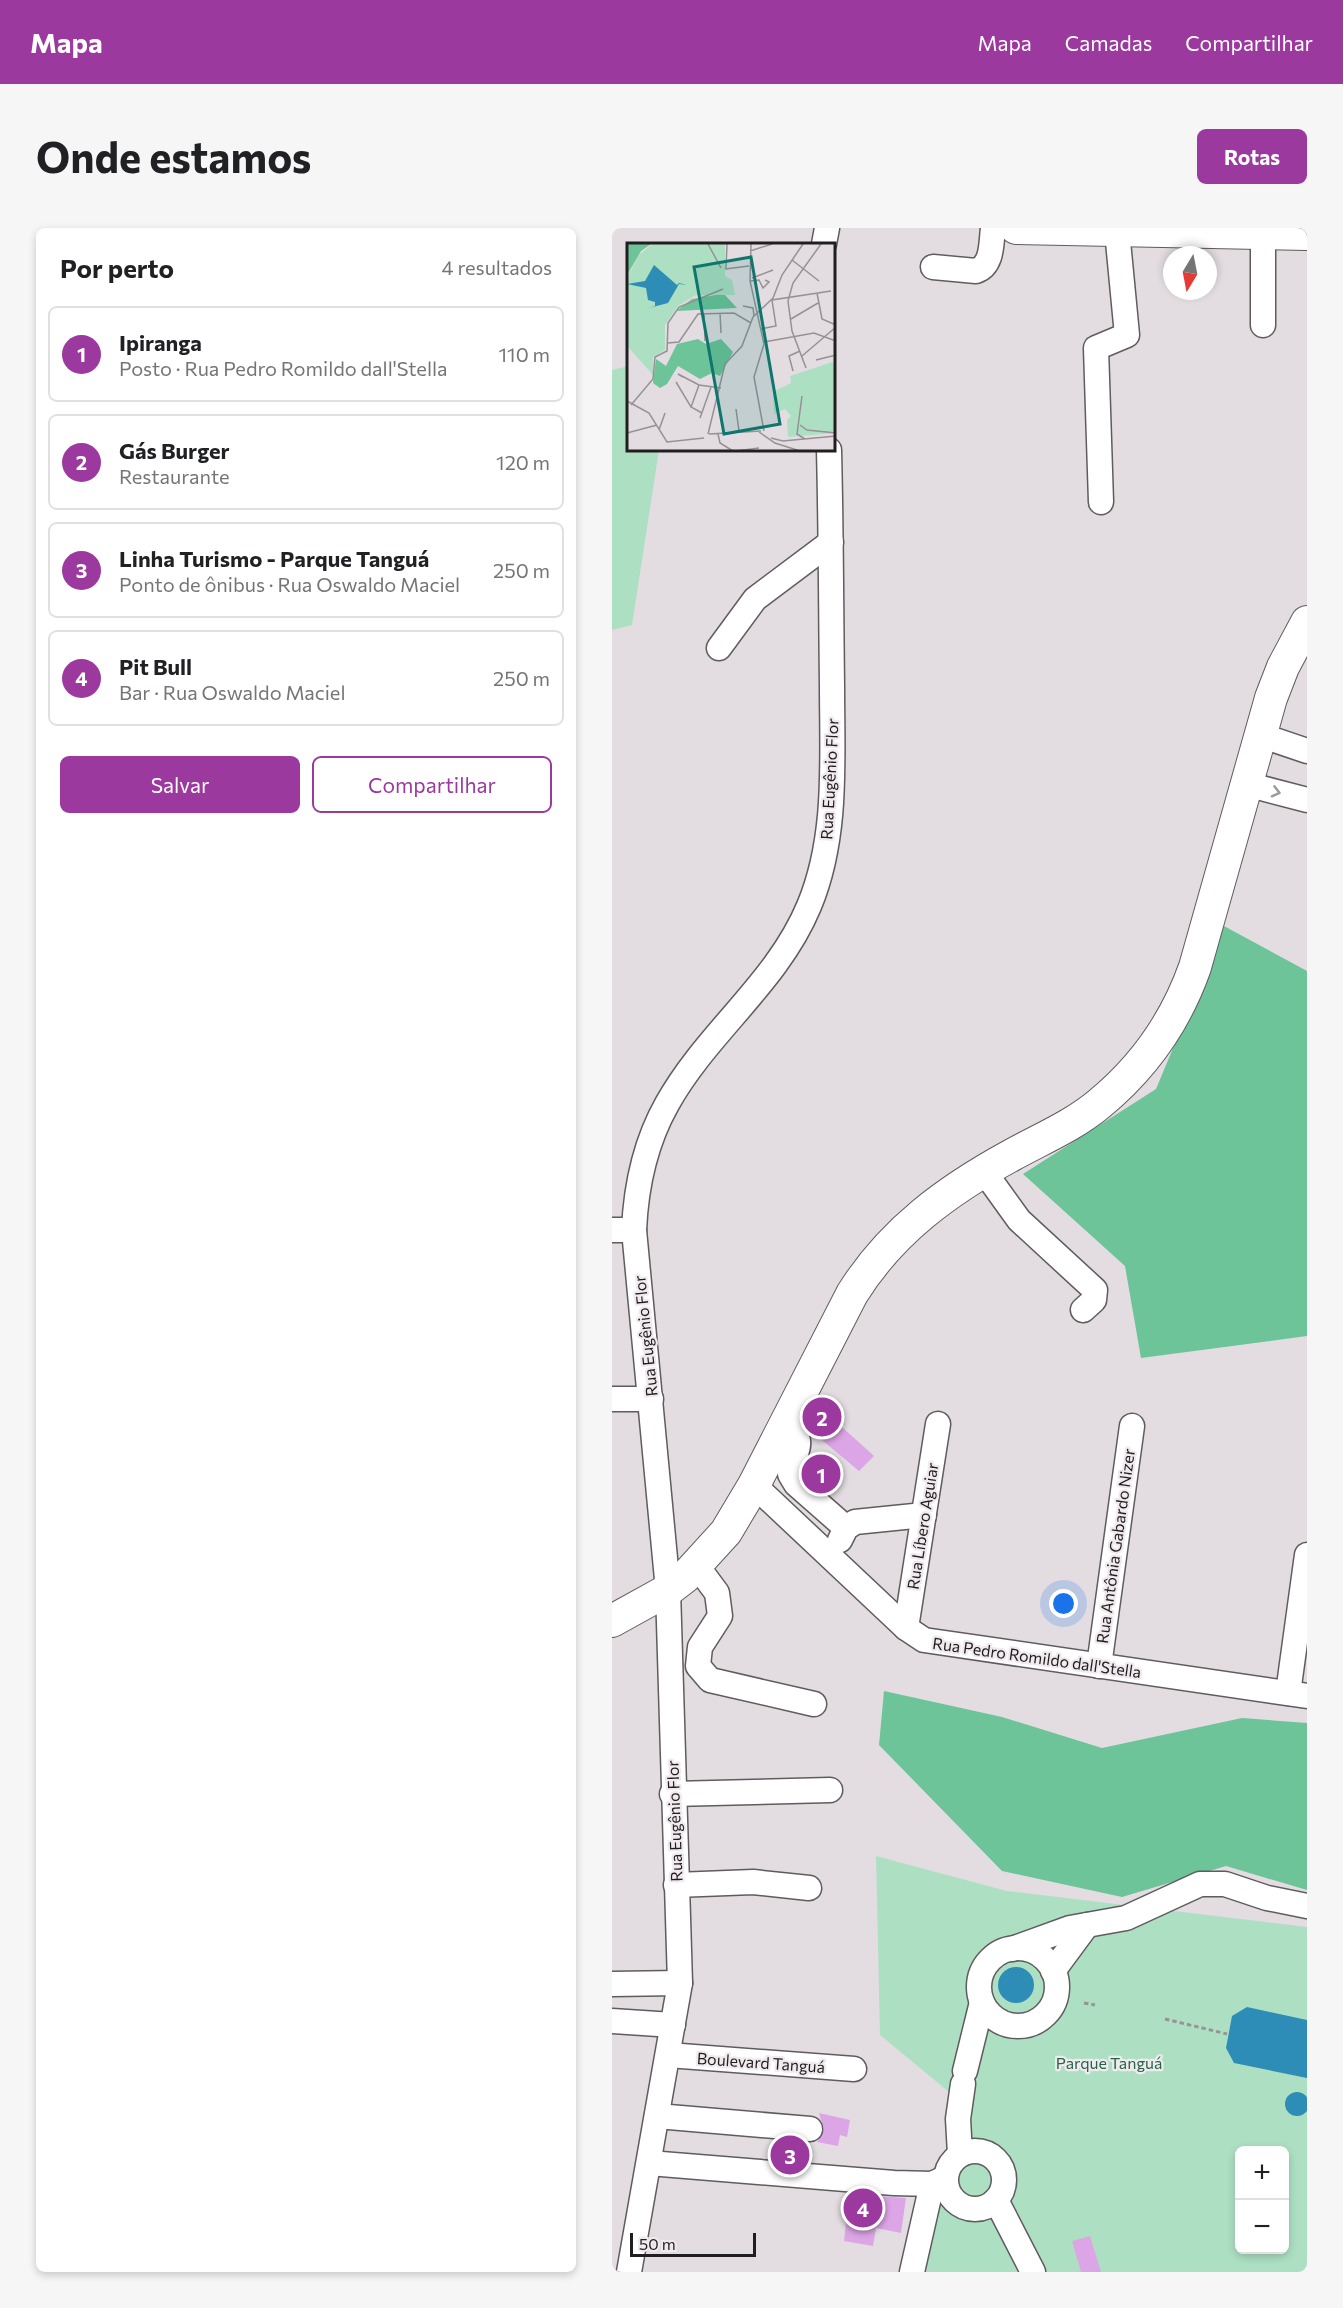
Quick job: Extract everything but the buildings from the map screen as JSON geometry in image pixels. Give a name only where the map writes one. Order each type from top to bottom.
[{"type":"main road","points":[[1016,228],[1307,234]]},
{"type":"main road","points":[[612,1621],[668,1590],[697,1566],[726,1532],[754,1485],[840,1314],[864,1274],[917,1217],[983,1170],[1098,1105],[1146,1058],[1167,1028],[1185,997],[1196,967],[1260,735],[1283,667],[1307,621]]},
{"type":"street","points":[[822,228],[824,243]]},
{"type":"street","points":[[824,243],[827,228]]},
{"type":"street","points":[[933,267],[976,271],[983,269],[988,264],[993,228]]},
{"type":"street","points":[[1101,502],[1096,348],[1126,335],[1117,231]]},
{"type":"street","points":[[1243,231],[1263,325]]},
{"type":"street","name":"Rua Eugênio Flor","points":[[629,2272],[680,1983],[672,1794],[668,1590],[651,1399],[623,1230],[644,1160],[667,1104],[685,1077],[779,962],[797,934],[823,864],[828,835],[832,772],[829,452]]},
{"type":"street","points":[[719,648],[755,599],[831,542]]},
{"type":"street","points":[[1260,735],[1307,751]]},
{"type":"street","points":[[1246,784],[1307,800]]},
{"type":"street","points":[[983,1170],[1019,1220],[1095,1290],[1094,1300],[1083,1310]]},
{"type":"street","points":[[612,1399],[651,1399]]},
{"type":"street","points":[[788,1419],[800,1438],[799,1452],[790,1474],[796,1484],[846,1528]]},
{"type":"street","name":"Rua Líbero Aguiar","points":[[906,1628],[938,1424]]},
{"type":"street","name":"Rua Antônia Gabardo Nizer","points":[[1099,1666],[1132,1426]]},
{"type":"street","name":"Rua Pedro Romildo dall'Stella","points":[[754,1485],[906,1628],[932,1642],[1297,1694]]},
{"type":"street","points":[[795,1524],[818,1504]]},
{"type":"street","points":[[832,1558],[846,1528],[855,1522],[924,1515]]},
{"type":"street","points":[[1297,1694],[1307,1555]]},
{"type":"street","points":[[697,1566],[717,1593],[720,1616],[700,1647],[698,1666],[710,1680],[814,1704]]},
{"type":"street","points":[[672,1794],[830,1790]]},
{"type":"street","points":[[676,1885],[753,1882],[809,1888]]},
{"type":"street","points":[[1012,1949],[1037,1953],[1053,1971],[1056,1982],[1056,1996],[1050,2008],[1041,2019],[1028,2025],[1014,2026],[1000,2022],[989,2014],[982,2002],[979,1989],[984,1969],[998,1953],[1070,1928],[1126,1918],[1200,1884],[1225,1884],[1307,1906]]},
{"type":"street","points":[[1053,1971],[1087,1925]]},
{"type":"street","points":[[612,1984],[680,1983]]},
{"type":"street","points":[[960,2154],[958,2119],[964,2077],[982,2002]]},
{"type":"street","points":[[612,2021],[673,2025]]},
{"type":"street","name":"Boulevard Tanguá","points":[[668,2055],[854,2069]]},
{"type":"street","points":[[657,2116],[810,2130]]},
{"type":"street","points":[[649,2163],[939,2181],[963,2206],[978,2209],[996,2200],[1004,2178],[998,2162],[985,2152],[968,2151],[960,2154],[952,2160],[939,2181],[912,2272]]},
{"type":"street","points":[[996,2200],[1033,2272]]},
{"type":"path","points":[[1084,2003],[1095,2005]]},
{"type":"path","points":[[1165,2019],[1227,2034]]},
{"type":"green space","points":[[627,366],[627,452],[659,452],[632,625],[612,630],[612,370]]},
{"type":"green space","points":[[1224,926],[1307,971],[1307,1336],[1141,1358],[1125,1266],[1023,1174],[1156,1089]]},
{"type":"green space","points":[[884,1691],[1002,1717],[1102,1748],[1242,1718],[1307,1723],[1307,1890],[1226,1866],[1122,1897],[1002,1871],[879,1745]]},
{"type":"green space","name":"Parque Tanguá","points":[[876,1856],[1007,1891],[1307,1927],[1307,2272],[926,2272],[955,2097],[880,2035]]},
{"type":"water","points":[[1016,1967],[1029,1972],[1034,1985],[1029,1998],[1016,2003],[1003,1998],[998,1985],[1003,1972]]},
{"type":"water","points":[[1247,2007],[1307,2020],[1307,2078],[1234,2063],[1226,2048],[1232,2016]]},
{"type":"water","points":[[1297,2092],[1306,2095],[1309,2104],[1306,2113],[1297,2116],[1288,2113],[1285,2104],[1288,2095]]},
{"type":"place","name":"Gás Burger","points":[[822,1417]]},
{"type":"place","name":"Ipiranga","points":[[821,1474]]},
{"type":"place","name":"Linha Turismo - Parque Tanguá","points":[[790,2155]]},
{"type":"place","name":"Pit Bull","points":[[863,2208]]}]
